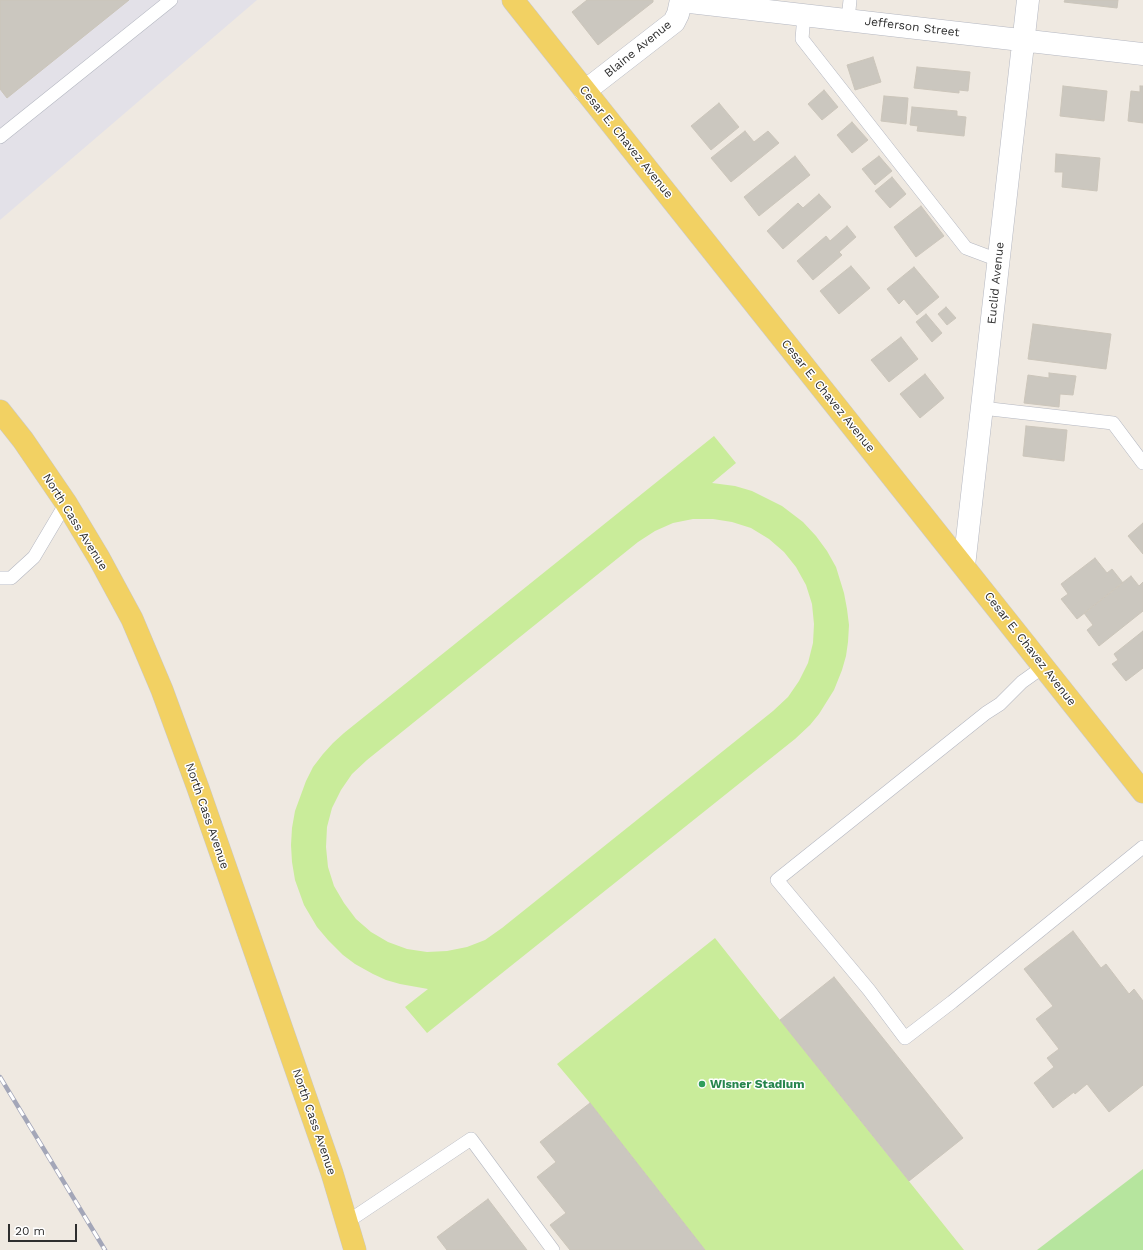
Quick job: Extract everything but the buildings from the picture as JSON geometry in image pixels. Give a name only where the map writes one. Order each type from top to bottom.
[{"type":"main road","name":"Cesar E. Chavez Avenue","points":[[513,0],[1143,792]]},
{"type":"main road","name":"North Cass Avenue","points":[[0,411],[23,440],[66,503],[99,558],[132,619],[162,690],[208,817],[329,1166],[355,1250]]},
{"type":"street","name":"Blaine Avenue","points":[[585,91],[674,22],[678,14],[681,0]]},
{"type":"street","name":"Jefferson Street","points":[[681,0],[804,15],[849,10],[1023,40],[1143,54]]},
{"type":"street","name":"Euclid Avenue","points":[[964,566],[1028,0]]},
{"type":"lane","points":[[0,137],[171,0]]},
{"type":"lane","points":[[804,15],[802,39],[966,248],[998,260]]},
{"type":"lane","points":[[982,408],[1113,423],[1143,463]]},
{"type":"lane","points":[[0,578],[11,578],[34,557],[66,503]]},
{"type":"lane","points":[[1044,667],[1022,682],[1000,704],[986,713],[776,880],[869,990],[905,1038],[952,1002],[1143,847]]},
{"type":"lane","points":[[347,1222],[471,1139],[553,1250]]},
{"type":"shaded area","points":[[0,0],[257,0],[0,220]]},
{"type":"green space","points":[[714,436],[736,463],[712,483],[735,486],[752,491],[782,506],[803,522],[816,536],[836,567],[844,593],[849,625],[846,656],[834,690],[819,714],[810,725],[795,739],[427,1033],[405,1007],[428,989],[386,980],[355,964],[343,955],[317,927],[304,905],[295,880],[291,845],[295,811],[313,767],[333,743]],"holes":[[[693,519],[713,519],[732,522],[751,528],[769,539],[784,552],[796,567],[806,585],[812,604],[814,624],[813,643],[808,663],[799,681],[788,697],[773,711],[485,940],[467,947],[447,951],[427,952],[407,949],[388,942],[371,932],[356,919],[344,903],[334,886],[328,867],[326,847],[327,827],[332,808],[341,790],[352,774],[367,760],[638,542],[655,531],[673,523]]]},
{"type":"green space","name":"Wisner Stadium","points":[[715,938],[964,1250],[705,1250],[590,1103],[557,1064]]},
{"type":"green space","points":[[1143,1169],[1143,1250],[1037,1250]]},
{"type":"railway","points":[[0,1077],[105,1250]]},
{"type":"place","name":"Wisner Stadium","points":[[702,1084]]}]
